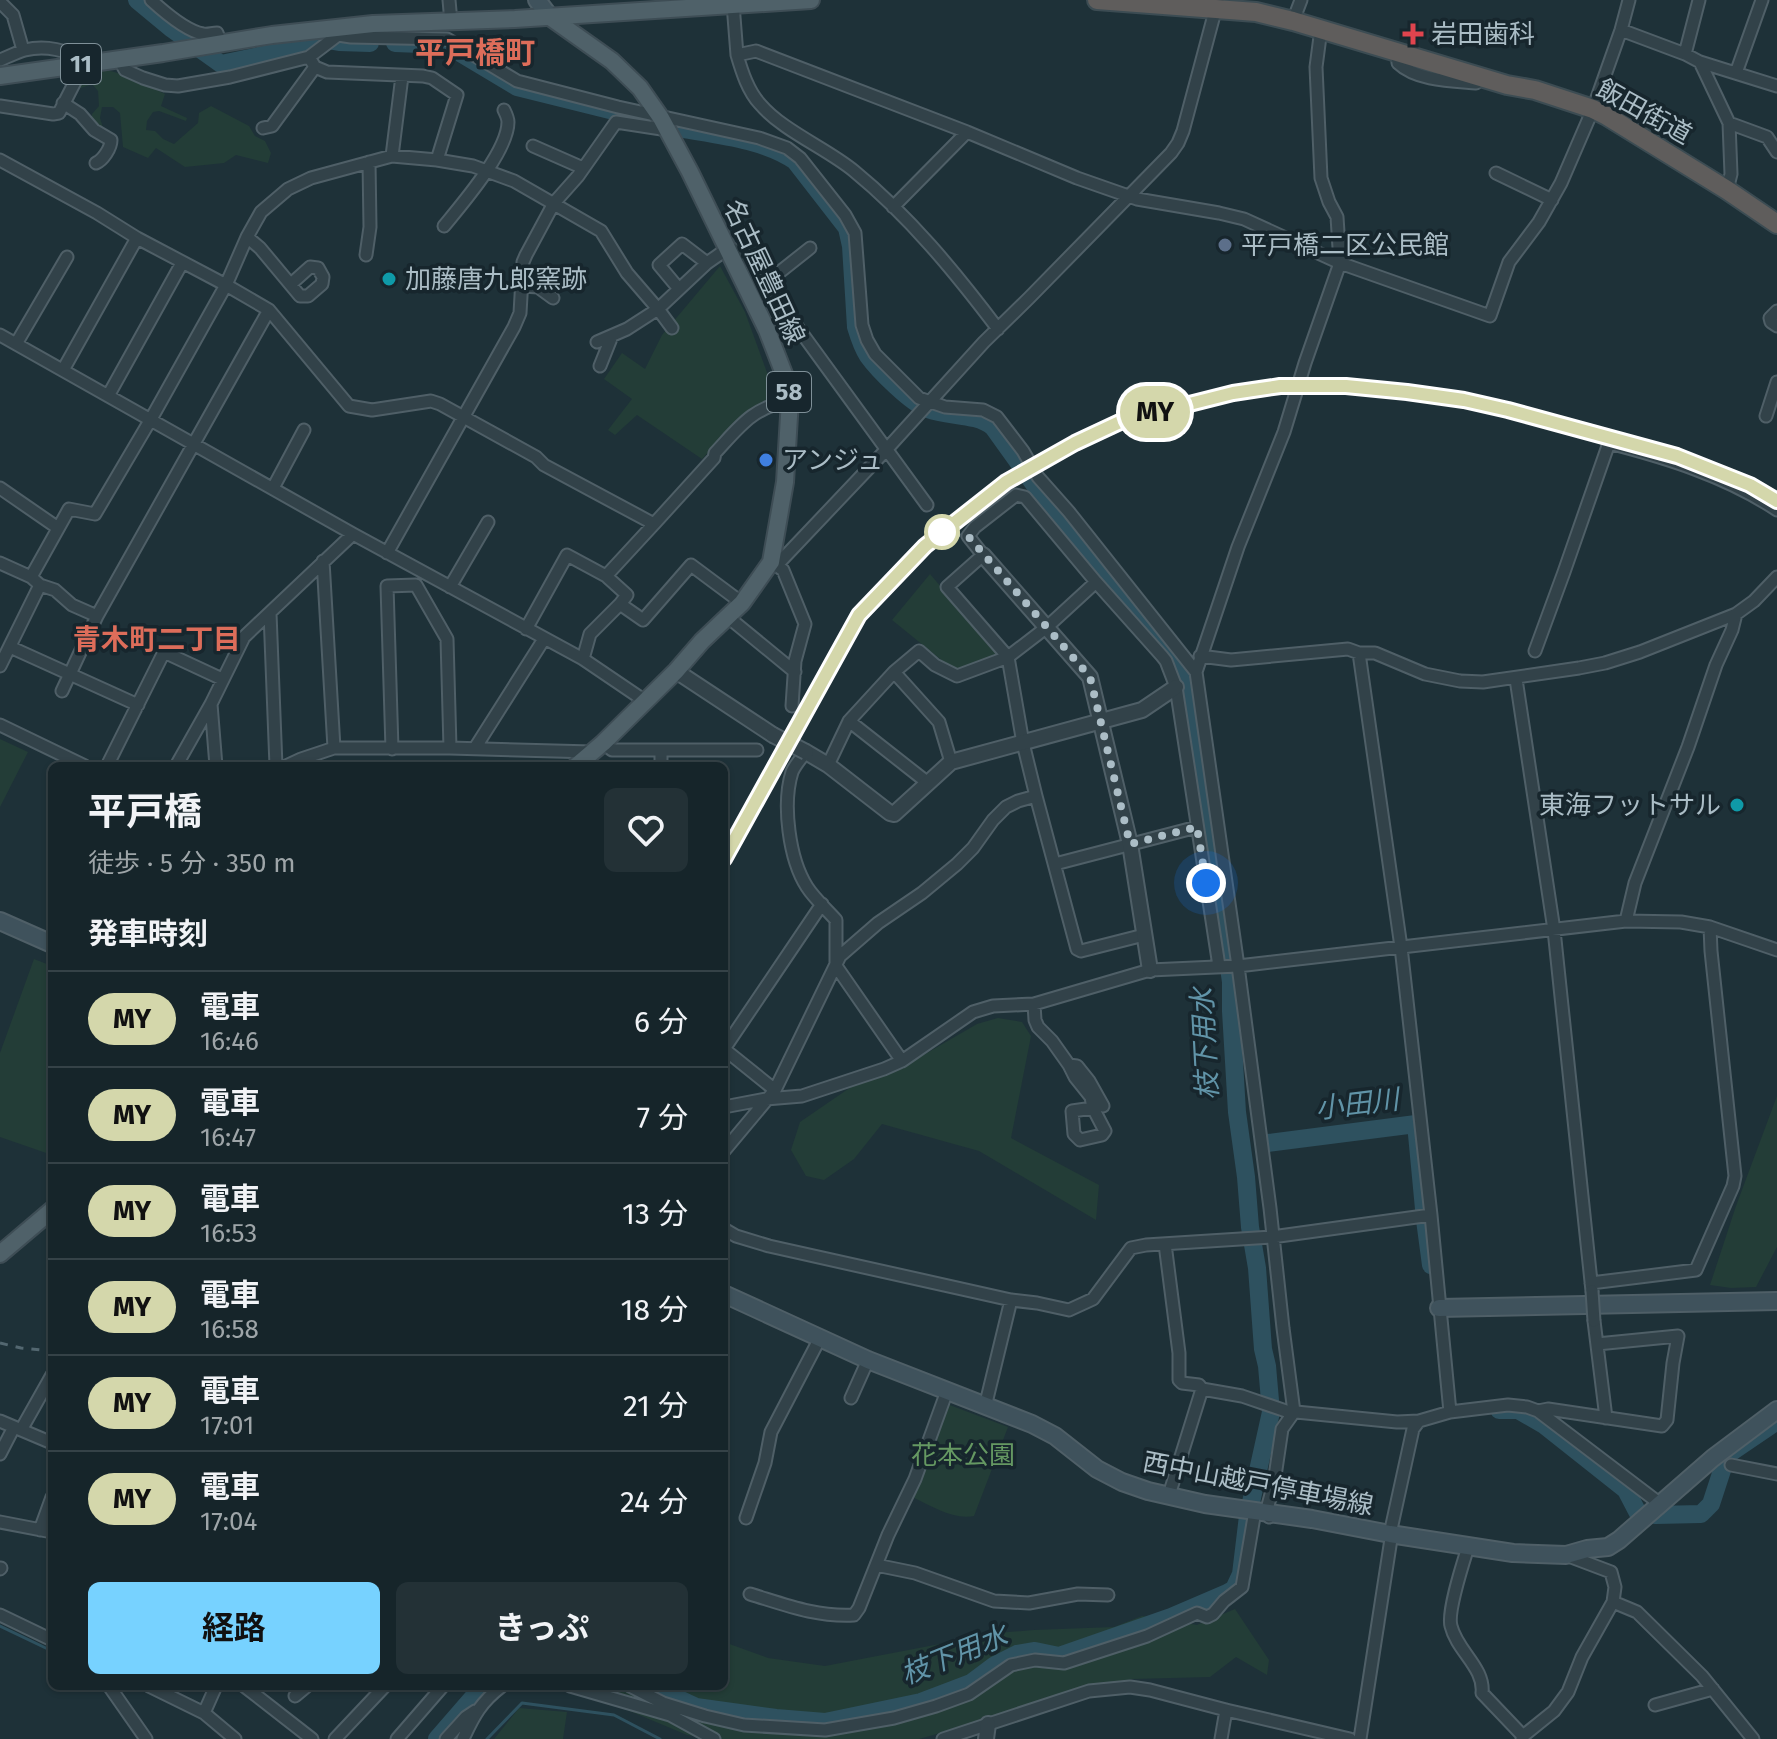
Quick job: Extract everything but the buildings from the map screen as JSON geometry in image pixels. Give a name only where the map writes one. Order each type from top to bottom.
[{"type":"highway","name":"飯田街道","points":[[1097,0],[1217,4],[1256,12],[1593,109],[1777,224]]},
{"type":"main road","points":[[537,0],[550,17]]},
{"type":"main road","name":"11","points":[[0,76],[218,43],[337,33],[388,23],[550,17],[811,0]]},
{"type":"main road","name":"名古屋豊田線","points":[[550,17],[612,61],[640,88],[665,124],[777,354],[790,400],[785,482],[774,564],[742,603],[676,671],[581,762]]},
{"type":"main road","points":[[0,921],[48,942]]},
{"type":"main road","points":[[2,1248],[48,1213]]},
{"type":"main road","name":"西中山越戸停車場線","points":[[728,1296],[868,1360],[1055,1436],[1097,1469],[1148,1491],[1259,1514],[1312,1519],[1513,1553],[1566,1555],[1608,1547],[1720,1452],[1777,1410]]},
{"type":"main road","points":[[1439,1308],[1777,1301]]},
{"type":"street","points":[[151,0],[170,17],[194,30],[202,34],[217,33],[218,43]]},
{"type":"street","points":[[449,0],[451,22]]},
{"type":"street","points":[[1293,21],[1301,0]]},
{"type":"street","points":[[737,55],[756,51],[1129,196],[1244,219],[1340,263],[1490,316],[1509,262],[1552,200],[1593,109],[1629,0]]},
{"type":"street","points":[[1685,54],[1699,0]]},
{"type":"street","points":[[1736,73],[1762,0]]},
{"type":"street","points":[[0,2],[12,6],[23,50]]},
{"type":"street","points":[[733,4],[737,55],[742,72],[760,104],[780,122],[854,171],[893,207],[956,274],[998,329]]},
{"type":"street","points":[[792,706],[795,661],[805,624],[783,570],[774,564],[1178,143],[1217,4]]},
{"type":"street","points":[[638,1690],[681,1710],[744,1725],[825,1730],[894,1718],[969,1694],[1011,1665],[1035,1660],[1064,1663],[1147,1636],[1197,1613],[1207,1617],[1242,1587],[1259,1514],[1274,1483],[1282,1429],[1294,1412],[1267,1237],[1235,966],[1194,674],[1238,547],[1284,432],[1340,263],[1337,217],[1321,178],[1316,67],[1321,29]]},
{"type":"street","points":[[1621,30],[1700,62],[1777,86]]},
{"type":"street","points":[[263,128],[272,126],[312,62],[337,33],[351,37],[447,39],[517,81],[665,124]]},
{"type":"street","points":[[0,60],[23,50],[39,48],[77,57],[81,64],[59,113],[0,106]]},
{"type":"street","points":[[119,59],[125,70],[165,85],[178,86],[312,62],[327,72],[432,78],[457,95],[437,160]]},
{"type":"street","points":[[1700,62],[1729,123],[1731,174],[1727,190]]},
{"type":"street","points":[[392,156],[402,76]]},
{"type":"street","points":[[63,103],[80,114],[94,130],[111,140],[102,159],[96,163]]},
{"type":"street","points":[[444,226],[496,153],[508,122],[504,110]]},
{"type":"street","points":[[387,553],[520,313],[523,262],[554,203],[616,122],[665,124],[759,138],[787,148],[800,158],[845,215],[855,233],[862,325],[867,340],[884,365],[925,407]]},
{"type":"street","points":[[1729,123],[1767,137],[1777,152]]},
{"type":"street","points":[[893,207],[967,132]]},
{"type":"street","points":[[533,146],[583,168]]},
{"type":"street","points":[[0,666],[58,528],[69,509],[95,514],[226,285],[261,212],[288,189],[311,178],[392,156],[437,160],[486,170],[514,181],[601,231],[627,273],[672,328]]},
{"type":"street","points":[[0,160],[269,310],[349,406],[372,410],[431,401],[654,524]]},
{"type":"street","points":[[366,255],[370,227],[369,162]]},
{"type":"street","points":[[1496,173],[1552,200]]},
{"type":"street","points":[[247,237],[291,284]]},
{"type":"street","points":[[63,370],[137,238]]},
{"type":"street","points":[[679,289],[659,265],[682,244],[707,263]]},
{"type":"street","points":[[766,283],[810,248]]},
{"type":"street","points":[[597,342],[627,329],[658,309],[707,263],[727,249],[742,251],[927,505]]},
{"type":"street","points":[[16,344],[67,257]]},
{"type":"street","points":[[108,396],[182,263]]},
{"type":"street","points":[[523,286],[538,287],[553,298]]},
{"type":"street","points":[[62,691],[97,616],[269,310]]},
{"type":"street","points":[[1777,311],[1770,318],[1777,326]]},
{"type":"street","points":[[0,335],[387,553],[583,659],[645,701]]},
{"type":"street","points":[[600,366],[612,336]]},
{"type":"street","points":[[1766,416],[1777,382]]},
{"type":"street","points":[[606,576],[749,417],[790,400]]},
{"type":"street","points":[[925,407],[983,410],[997,417],[1038,477],[1069,512],[1194,674]]},
{"type":"street","points":[[273,488],[304,430]]},
{"type":"street","points":[[1535,651],[1609,443],[1682,463],[1747,492],[1777,510]]},
{"type":"street","points":[[0,488],[58,528]]},
{"type":"street","points":[[1150,970],[1130,844],[1090,677],[968,536],[1016,495],[1022,496],[1166,661],[1176,687],[1219,966]]},
{"type":"street","points":[[450,587],[488,522]]},
{"type":"street","points":[[178,762],[244,637],[353,534]]},
{"type":"street","points":[[526,629],[567,555],[606,576],[627,595],[590,634],[583,659]]},
{"type":"street","points":[[983,555],[947,587],[1008,657],[1023,743],[1079,951],[1144,935]]},
{"type":"street","points":[[323,561],[334,748]]},
{"type":"street","points":[[0,563],[55,590],[72,605],[97,616]]},
{"type":"street","points":[[620,604],[643,620],[691,565],[742,603]]},
{"type":"street","points":[[392,749],[387,586],[416,585],[425,574]]},
{"type":"street","points":[[1200,656],[1231,660],[1348,649],[1375,653],[1425,674],[1460,681],[1516,679],[1605,663],[1640,652],[1736,614],[1754,601],[1777,577]]},
{"type":"street","points":[[828,765],[849,721],[894,672],[919,651],[935,665],[957,676],[1008,657],[1047,627],[1096,582]]},
{"type":"street","points":[[416,585],[447,639],[450,748]]},
{"type":"street","points":[[270,613],[276,762]]},
{"type":"street","points":[[1626,921],[1635,883],[1736,614]]},
{"type":"street","points":[[728,617],[795,672]]},
{"type":"street","points":[[475,748],[544,639]]},
{"type":"street","points":[[10,647],[138,705]]},
{"type":"street","points":[[109,762],[164,652],[222,679]]},
{"type":"street","points":[[1359,653],[1401,947],[1450,1412]]},
{"type":"street","points":[[676,671],[773,735],[828,765],[894,814],[951,762],[1142,710],[1194,674]]},
{"type":"street","points":[[894,672],[937,718],[951,762]]},
{"type":"street","points":[[1516,679],[1554,930],[1606,1418]]},
{"type":"street","points":[[211,704],[216,762]]},
{"type":"street","points":[[849,721],[928,783]]},
{"type":"street","points":[[0,725],[77,762]]},
{"type":"street","points":[[295,762],[334,748],[757,750]]},
{"type":"street","points":[[661,750],[661,762]]},
{"type":"street","points":[[806,752],[793,769],[786,813],[796,862],[808,890],[836,920],[836,966],[902,1061]]},
{"type":"street","points":[[728,1146],[770,1094],[840,956],[878,923],[957,864],[1006,807],[1036,796]]},
{"type":"street","points":[[1055,864],[1197,827]]},
{"type":"street","points":[[728,1043],[822,904]]},
{"type":"street","points":[[728,1106],[770,1094],[802,1096],[884,1069],[902,1061],[982,1008],[1034,1004],[1150,970],[1235,966],[1626,921],[1681,922],[1710,927],[1777,950]]},
{"type":"street","points":[[1591,1287],[1696,1270],[1733,1186],[1735,1176],[1710,927]]},
{"type":"street","points":[[1034,1004],[1038,1027],[1052,1041],[1098,1107]]},
{"type":"street","points":[[728,1053],[770,1094]]},
{"type":"street","points":[[728,1231],[769,1246],[1069,1310],[1093,1299],[1131,1248],[1267,1237],[1431,1215]]},
{"type":"street","points":[[1165,1244],[1179,1353],[1179,1380],[1182,1383],[1242,1396],[1279,1409],[1358,1419],[1419,1421],[1450,1412],[1508,1405],[1527,1407],[1538,1411],[1659,1503]]},
{"type":"street","points":[[985,1407],[1011,1300]]},
{"type":"street","points":[[1538,1411],[1548,1409],[1662,1426],[1667,1420],[1678,1336],[1597,1344]]},
{"type":"street","points":[[746,1518],[765,1463],[771,1432],[820,1338]]},
{"type":"street","points":[[851,1398],[868,1360]]},
{"type":"street","points":[[0,1454],[48,1381]]},
{"type":"street","points":[[1169,1495],[1202,1389]]},
{"type":"street","points":[[750,1594],[814,1613],[854,1615],[915,1479],[947,1391]]},
{"type":"street","points":[[0,1421],[48,1441]]},
{"type":"street","points":[[1360,1739],[1390,1534],[1413,1429],[1419,1421]]},
{"type":"street","points":[[1731,1465],[1777,1474]]},
{"type":"street","points":[[0,1522],[46,1531]]},
{"type":"street","points":[[1468,1547],[1450,1624],[1462,1651],[1479,1673],[1483,1682],[1482,1693],[1522,1738],[1554,1711],[1568,1692],[1582,1657],[1613,1602],[1615,1587],[1611,1572],[1566,1555]]},
{"type":"street","points":[[876,1565],[915,1573],[994,1601],[1029,1603],[1078,1594],[1108,1595]]},
{"type":"street","points":[[1613,1602],[1637,1612],[1694,1668],[1753,1739]]},
{"type":"street","points":[[0,1615],[48,1638]]},
{"type":"street","points":[[943,1739],[987,1732],[1089,1691],[1130,1687],[1350,1739]]},
{"type":"street","points":[[1655,1705],[1713,1689]]},
{"type":"street","points":[[112,1690],[146,1739]]},
{"type":"street","points":[[157,1690],[204,1713],[235,1739]]},
{"type":"street","points":[[204,1713],[214,1690]]},
{"type":"street","points":[[249,1690],[312,1739]]},
{"type":"street","points":[[295,1696],[302,1690]]},
{"type":"street","points":[[335,1739],[381,1690]]},
{"type":"street","points":[[397,1739],[440,1690]]},
{"type":"street","points":[[446,1739],[497,1690]]},
{"type":"street","points":[[584,1690],[670,1715],[714,1739]]},
{"type":"street","points":[[1221,1739],[1226,1710]]},
{"type":"street","points":[[463,1739],[475,1711]]},
{"type":"green space","points":[[107,70],[128,76],[165,94],[161,106],[187,118],[186,121],[159,111],[153,112],[146,130],[155,131],[174,144],[198,123],[199,113],[211,106],[249,126],[255,136],[265,141],[271,153],[268,163],[236,155],[224,163],[185,167],[156,148],[148,158],[123,147],[120,113],[113,107],[102,107],[100,118],[104,131],[92,126],[92,114],[99,106],[98,91],[92,84],[70,92],[81,74]]},
{"type":"green space","points":[[720,266],[745,312],[781,411],[744,415],[702,459],[637,415],[615,435],[608,430],[632,399],[604,379],[622,353],[645,369],[662,335]]},
{"type":"green space","points":[[930,574],[1000,656],[955,671],[892,620]]},
{"type":"green space","points":[[0,739],[28,752],[0,807]]},
{"type":"green space","points":[[34,959],[48,964],[48,1154],[0,1137],[0,1053]]},
{"type":"green space","points":[[998,1018],[1022,1022],[1031,1036],[1011,1138],[1099,1185],[1096,1220],[979,1151],[882,1124],[854,1159],[824,1180],[806,1176],[791,1150],[800,1122],[851,1087],[920,1057],[977,1024]]},
{"type":"green space","points":[[1777,1096],[1777,1247],[1756,1287],[1710,1285],[1736,1206]]},
{"type":"green space","name":"花本公園","points":[[947,1404],[1008,1427],[974,1516],[951,1514],[914,1498]]},
{"type":"green space","points":[[1235,1609],[1269,1660],[1267,1675],[1236,1657],[1210,1677],[1132,1679],[919,1739],[712,1739],[687,1735],[580,1690],[728,1690],[728,1643],[768,1658],[825,1666],[997,1633],[1114,1627],[1142,1616],[1197,1625]]},
{"type":"green space","points":[[519,1708],[567,1712],[563,1739],[494,1739]]},
{"type":"waterway","name":"枝下用水","points":[[137,0],[221,64],[292,49],[322,39],[370,43]]},
{"type":"waterway","name":"枝下用水","points":[[395,43],[447,45],[517,87],[650,120]]},
{"type":"waterway","name":"枝下用水","points":[[660,1690],[696,1707],[825,1722],[921,1702],[971,1683],[995,1665],[1017,1654],[1035,1651],[1059,1656],[1171,1617],[1227,1593],[1234,1589],[1241,1574],[1248,1516],[1271,1412],[1237,1112],[1231,982],[1192,699],[1183,669],[1174,651],[1062,523],[993,427],[979,419],[921,406],[896,386],[868,356],[856,327],[847,228],[795,161],[756,143],[683,129]]},
{"type":"waterway","name":"小田川","points":[[1268,1143],[1416,1124],[1424,1209]]},
{"type":"waterway","name":"小田川","points":[[1425,1220],[1431,1265]]},
{"type":"waterway","name":"小田川","points":[[1499,1410],[1518,1410],[1544,1425],[1626,1490],[1639,1515]]},
{"type":"waterway","name":"小田川","points":[[1655,1515],[1701,1514],[1711,1504],[1727,1455],[1777,1421]]},
{"type":"waterway","points":[[0,1626],[48,1649]]},
{"type":"waterway","name":"枝下用水","points":[[437,1739],[480,1690]]},
{"type":"waterway","points":[[487,1739],[522,1703],[614,1715],[660,1739]]},
{"type":"railway","points":[[728,852],[859,615],[925,546],[1006,482],[1075,443],[1122,421],[1233,393],[1280,386],[1346,386],[1407,392],[1508,410],[1677,456],[1750,485],[1777,501]]},
{"type":"railway","points":[[0,1343],[48,1351]]},
{"type":"train","name":"MY","points":[[728,852],[859,615],[925,546],[1006,482],[1075,443],[1122,421],[1233,393],[1280,386],[1346,386],[1407,392],[1508,410],[1677,456],[1750,485],[1777,501]]},
{"type":"place","name":"岩田歯科","points":[[1413,34]]},
{"type":"place","name":"平戸橋二区公民館","points":[[1225,245]]},
{"type":"place","name":"加藤唐九郎窯跡","points":[[389,279]]},
{"type":"place","name":"アンジュ","points":[[766,460]]},
{"type":"place","name":"東海フットサル","points":[[1737,805]]},
{"type":"district","name":"平戸橋町","points":[[475,53]]},
{"type":"district","name":"青木町二丁目","points":[[157,639]]},
{"type":"route","points":[[942,532],[968,536],[1090,677],[1130,844],[1197,827],[1206,883]]}]
